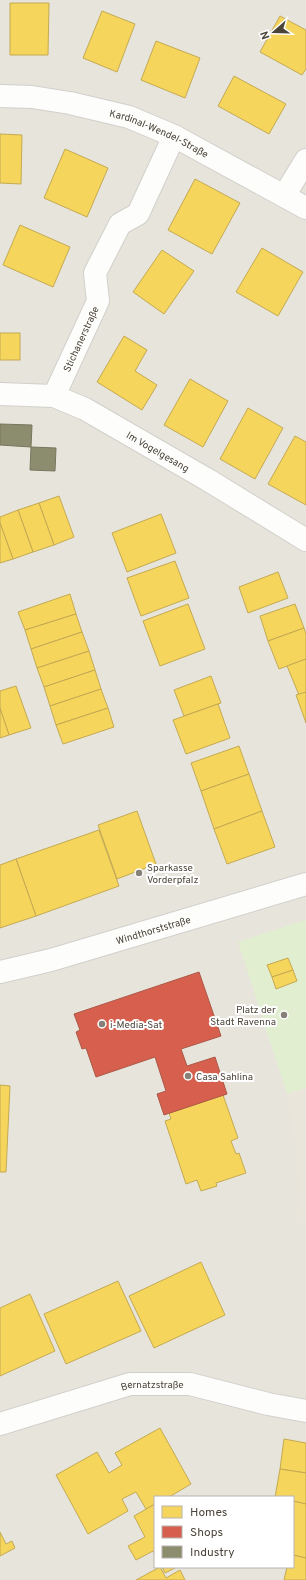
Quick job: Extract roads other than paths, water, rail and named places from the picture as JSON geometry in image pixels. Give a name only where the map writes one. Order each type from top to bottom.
[{"type":"street","name":"Kardinal-Wendel-Straße","points":[[0,96],[32,97],[70,103],[129,117],[174,136],[306,208]]},
{"type":"street","name":"Stichanerstraße","points":[[54,396],[98,301],[94,274],[120,224],[138,214],[174,136]]},
{"type":"street","points":[[284,196],[306,160]]},
{"type":"street","name":"Im Vogelgesang","points":[[0,394],[54,396],[85,409],[208,480],[306,540]]},
{"type":"street","name":"Windthorststraße","points":[[0,972],[59,958],[306,884]]},
{"type":"street","name":"Bernatzstraße","points":[[0,1424],[130,1384],[190,1384],[268,1404],[306,1411]]},
{"type":"place","name":"Sparkasse Vorderpfalz","points":[[139,873]]},
{"type":"place","name":"Platz der Stadt Ravenna","points":[[284,1015]]},
{"type":"place","name":"i-Media-Sat","points":[[102,1024]]},
{"type":"place","name":"Casa Sahlina","points":[[188,1076]]}]
